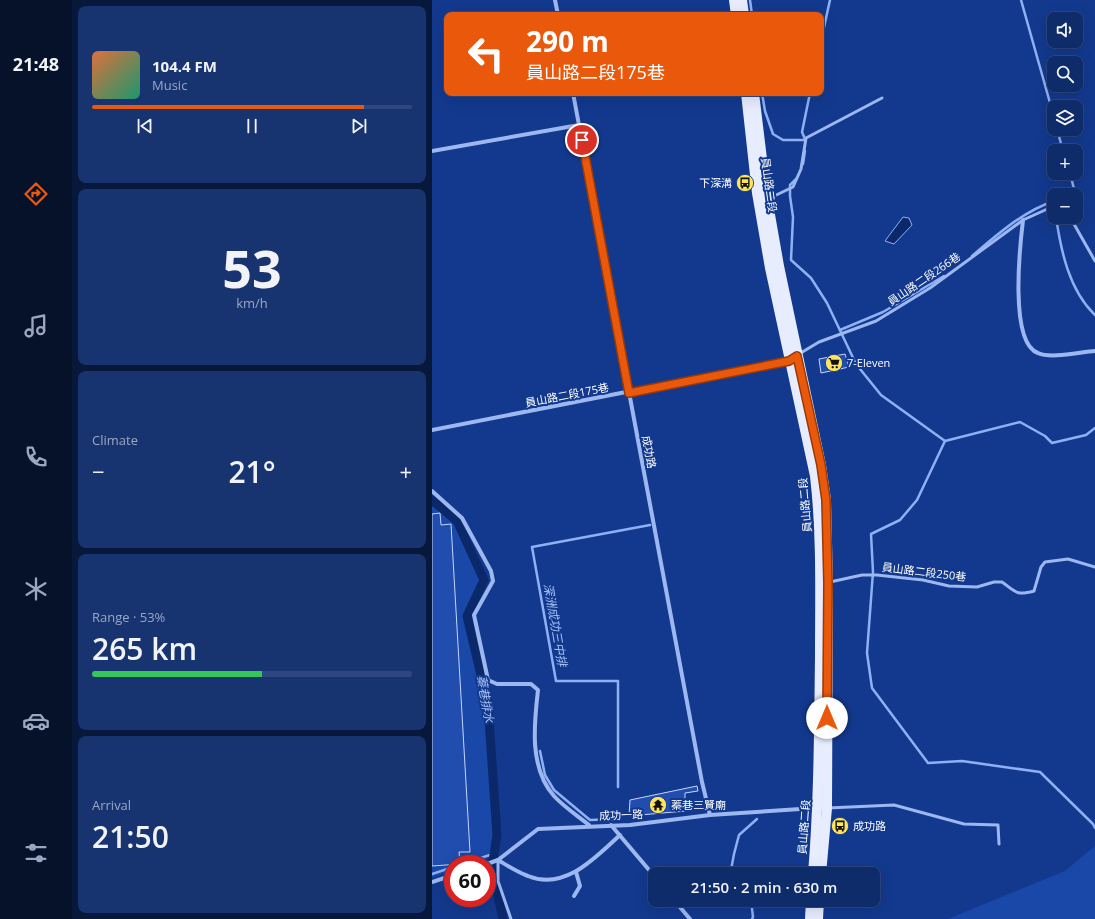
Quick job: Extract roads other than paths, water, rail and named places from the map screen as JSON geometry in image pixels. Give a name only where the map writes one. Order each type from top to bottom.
[{"type":"main road","points":[[734,0],[736,12]]},
{"type":"main road","points":[[742,0],[744,12]]},
{"type":"main road","name":"員山路二段","points":[[746,96],[763,200]]},
{"type":"main road","name":"員山路二段","points":[[754,96],[770,268],[793,358],[815,476],[819,510],[824,583],[823,808],[821,867]]},
{"type":"main road","name":"員山路二段","points":[[814,867],[823,808]]},
{"type":"main road","points":[[810,919],[811,907]]},
{"type":"main road","points":[[818,919],[819,907]]},
{"type":"street","points":[[555,0],[557,12]]},
{"type":"street","name":"成功路","points":[[574,96],[702,782],[710,815]]},
{"type":"street","points":[[432,151],[579,125]]},
{"type":"street","points":[[1023,220],[1018,288],[1020,316],[1025,341],[1032,351],[1039,354],[1047,355],[1095,351]]},
{"type":"street","name":"員山路二段175巷","points":[[432,430],[629,393],[793,358]]},
{"type":"street","points":[[432,491],[462,518],[492,571],[493,581],[474,615],[488,680],[497,684],[531,684],[538,690],[535,718],[536,748],[542,777],[554,796],[590,825]]},
{"type":"street","name":"成功一路","points":[[620,835],[597,856],[576,872],[552,880],[529,877],[497,861],[538,829],[663,822],[710,815],[823,808]]},
{"type":"street","points":[[611,825],[648,869]]},
{"type":"street","points":[[574,896],[580,886],[576,872]]},
{"type":"street","points":[[432,882],[444,878]]},
{"type":"street","points":[[680,907],[690,919]]},
{"type":"lane","points":[[763,200],[793,187],[801,169],[806,138],[882,98]]},
{"type":"lane","name":"員山路二段266巷","points":[[793,358],[819,342],[876,321],[930,288],[1023,220],[1047,209]]},
{"type":"lane","points":[[1074,224],[1095,261]]},
{"type":"lane","name":"員山路二段250巷","points":[[824,583],[867,575],[877,575],[970,587],[1002,582],[1015,593],[1022,594],[1034,591],[1041,567],[1045,562],[1068,559],[1095,567]]},
{"type":"lane","points":[[823,808],[894,805],[964,824],[998,825],[999,844]]},
{"type":"lane","points":[[497,861],[498,881],[510,919]]},
{"type":"waterway","points":[[750,0],[752,12]]},
{"type":"waterway","points":[[824,27],[830,0]]},
{"type":"waterway","points":[[1021,0],[1049,100]]},
{"type":"waterway","points":[[762,96],[765,111],[773,134],[783,140],[805,140]]},
{"type":"waterway","points":[[805,139],[802,132],[809,96]]},
{"type":"waterway","points":[[1059,136],[1061,144]]},
{"type":"waterway","points":[[803,164],[805,151]]},
{"type":"waterway","points":[[796,179],[790,185],[793,217],[791,260],[811,278],[827,303],[856,364],[881,395],[945,441],[917,500],[900,520],[871,534],[873,572],[867,653],[872,688],[928,763],[962,761],[1040,772],[1093,824],[1095,828]]},
{"type":"waterway","points":[[1072,180],[1074,188]]},
{"type":"waterway","points":[[972,256],[1021,217],[1047,204]]},
{"type":"waterway","points":[[1057,224],[1064,256],[1073,282],[1086,305],[1095,315]]},
{"type":"waterway","points":[[840,330],[883,312],[944,276]]},
{"type":"waterway","points":[[945,441],[1020,422],[1045,436],[1052,443],[1086,435],[1095,428]]},
{"type":"waterway","name":"蓁巷排水","points":[[432,500],[457,521],[484,580],[467,616],[488,705],[497,835],[492,868],[503,919]]},
{"type":"waterway","name":"深洲成功三中排","points":[[618,787],[618,681],[556,681],[532,547],[650,525]]},
{"type":"waterway","points":[[540,751],[545,775],[554,790],[590,820],[617,819]]},
{"type":"waterway","points":[[732,867],[739,835],[757,819]]},
{"type":"waterway","points":[[432,874],[444,870]]},
{"type":"waterway","points":[[752,907],[752,919]]},
{"type":"place","name":"下深溝","points":[[745,183]]},
{"type":"place","name":"7-Eleven","points":[[834,363]]},
{"type":"place","name":"蓁巷三賢廟","points":[[658,805]]},
{"type":"place","name":"成功路","points":[[840,826]]}]
